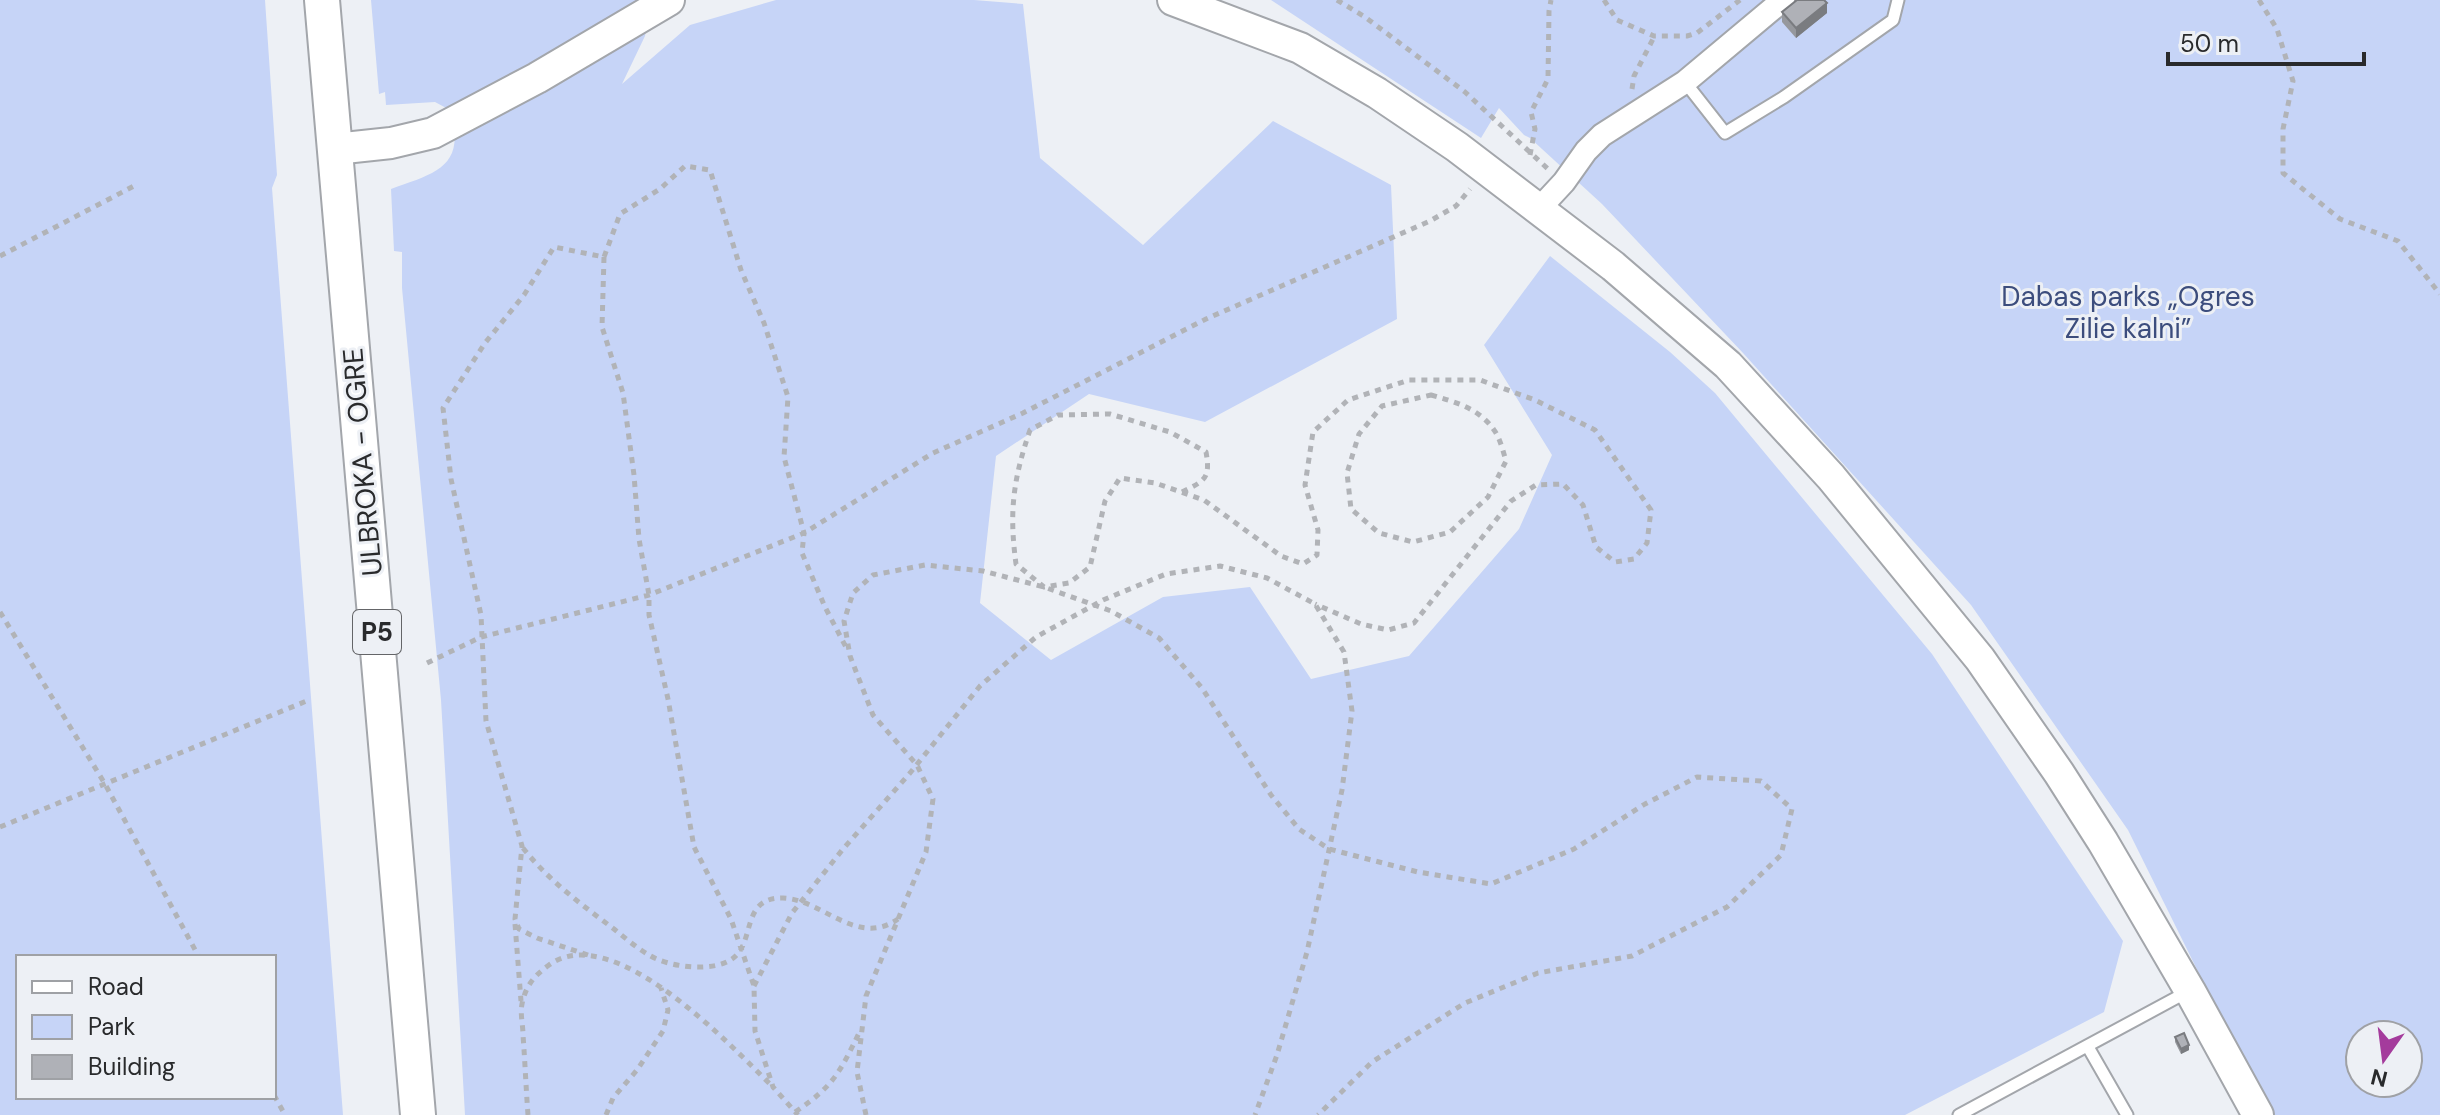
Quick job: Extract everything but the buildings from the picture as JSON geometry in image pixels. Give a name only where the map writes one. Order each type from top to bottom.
[{"type":"main road","name":"ULBROKA - OGRE","points":[[322,0],[418,1115]]},
{"type":"street","points":[[335,149],[391,143],[433,133],[537,78],[669,0]]},
{"type":"street","points":[[1173,0],[1300,48],[1377,93],[1457,147],[1613,266],[1728,365],[1831,477],[1980,659],[2103,842],[2258,1115]]},
{"type":"street","points":[[1538,210],[1602,135],[1685,82],[1783,0]]},
{"type":"lane","points":[[1685,82],[1725,133],[1784,97],[1893,20],[1898,0]]},
{"type":"lane","points":[[1959,1115],[2190,991]]},
{"type":"lane","points":[[2088,1047],[2127,1115]]},
{"type":"path","points":[[1337,0],[1365,17],[1465,92],[1530,155],[1564,182]]},
{"type":"path","points":[[1530,155],[1535,129],[1531,112],[1548,79],[1551,0]]},
{"type":"path","points":[[1604,0],[1617,20],[1654,36],[1697,33],[1740,0]]},
{"type":"path","points":[[2259,0],[2277,29],[2293,81],[2283,129],[2283,173],[2340,219],[2398,241],[2440,294]]},
{"type":"path","points":[[1637,113],[1631,102],[1634,76],[1654,36]]},
{"type":"path","points":[[773,1087],[755,1031],[754,986],[731,919],[694,847],[668,699],[649,615],[623,393],[602,327],[604,257],[620,214],[660,189],[685,166],[710,170],[741,270],[764,323],[788,397],[784,457],[804,533],[802,553],[850,656],[873,715],[917,765],[933,799],[926,852],[866,996],[857,1072],[866,1115]]},
{"type":"path","points":[[427,663],[481,637],[649,595],[804,533],[933,453],[1023,413],[1206,319],[1430,221],[1456,206],[1485,169]]},
{"type":"path","points":[[0,256],[134,186]]},
{"type":"path","points":[[528,1115],[515,919],[522,846],[486,721],[481,615],[451,479],[443,408],[485,343],[524,295],[554,247],[604,257]]},
{"type":"path","points":[[754,986],[800,902],[980,686],[1036,637],[1093,606],[1166,574],[1220,566],[1267,578],[1361,624],[1388,630],[1414,623],[1511,501],[1536,485],[1563,484],[1583,505],[1596,547],[1615,562],[1634,559],[1647,543],[1651,510],[1595,430],[1535,400],[1480,380],[1409,380],[1348,400],[1313,432],[1305,485],[1318,530],[1317,555],[1303,564],[1281,556],[1204,500],[1155,483],[1120,478],[1105,501],[1090,567],[1069,583],[1044,587],[1016,564],[1012,530],[1016,471],[1030,430],[1058,415],[1110,414],[1170,432],[1206,452],[1209,469],[1203,482],[1182,492]]},
{"type":"path","points":[[1431,395],[1466,406],[1496,431],[1506,461],[1488,497],[1450,532],[1413,542],[1379,533],[1351,509],[1347,473],[1359,434],[1382,406],[1431,395]]},
{"type":"path","points":[[850,656],[844,621],[853,593],[873,575],[925,565],[983,571],[1044,587],[1111,611],[1159,638],[1202,688],[1271,795],[1299,829],[1329,849],[1418,872],[1491,884],[1574,849],[1645,804],[1697,777],[1761,781],[1792,809],[1781,855],[1727,907],[1632,956],[1538,973],[1465,1003],[1372,1062],[1318,1115]]},
{"type":"path","points":[[1255,1115],[1277,1055],[1307,952],[1342,790],[1352,711],[1344,652],[1315,604]]},
{"type":"path","points":[[0,612],[105,784],[198,955]]},
{"type":"path","points":[[0,827],[309,700]]},
{"type":"path","points":[[522,846],[537,865],[579,902],[650,956],[679,966],[707,967],[732,959],[741,948],[755,910],[767,901],[783,898],[800,902],[842,922],[869,929],[889,926],[899,919]]},
{"type":"path","points":[[515,919],[519,929],[537,938],[624,964],[661,988],[721,1036],[796,1114],[822,1094],[841,1070],[863,1026]]},
{"type":"path","points":[[522,1005],[532,977],[556,960],[588,955]]},
{"type":"path","points":[[606,1115],[613,1098],[637,1070],[663,1031],[668,1010],[661,988]]},
{"type":"green space","points":[[0,0],[265,0],[277,175],[272,188],[343,1115],[0,1115]]},
{"type":"green space","points":[[371,0],[651,0],[645,36],[622,84],[690,25],[776,0],[974,0],[1023,4],[1040,158],[1143,245],[1273,121],[1391,185],[1397,319],[1205,422],[1089,394],[996,456],[980,603],[1051,660],[1163,597],[1250,587],[1311,679],[1409,656],[1519,529],[1552,455],[1484,345],[1550,256],[1670,352],[1715,393],[1932,654],[2123,941],[2104,1012],[1905,1115],[465,1115],[441,700],[402,288],[402,252],[394,251],[391,189],[422,178],[444,165],[451,156],[454,129],[450,110],[435,102],[386,105],[385,92],[379,94]]},
{"type":"green space","name":"Dabas parks „Ogres Zilie kalni”","points":[[1271,0],[2440,0],[2440,1115],[2269,1115],[2128,830],[1971,605],[1743,353],[1602,204],[1524,135],[1499,108],[1481,138]]}]
